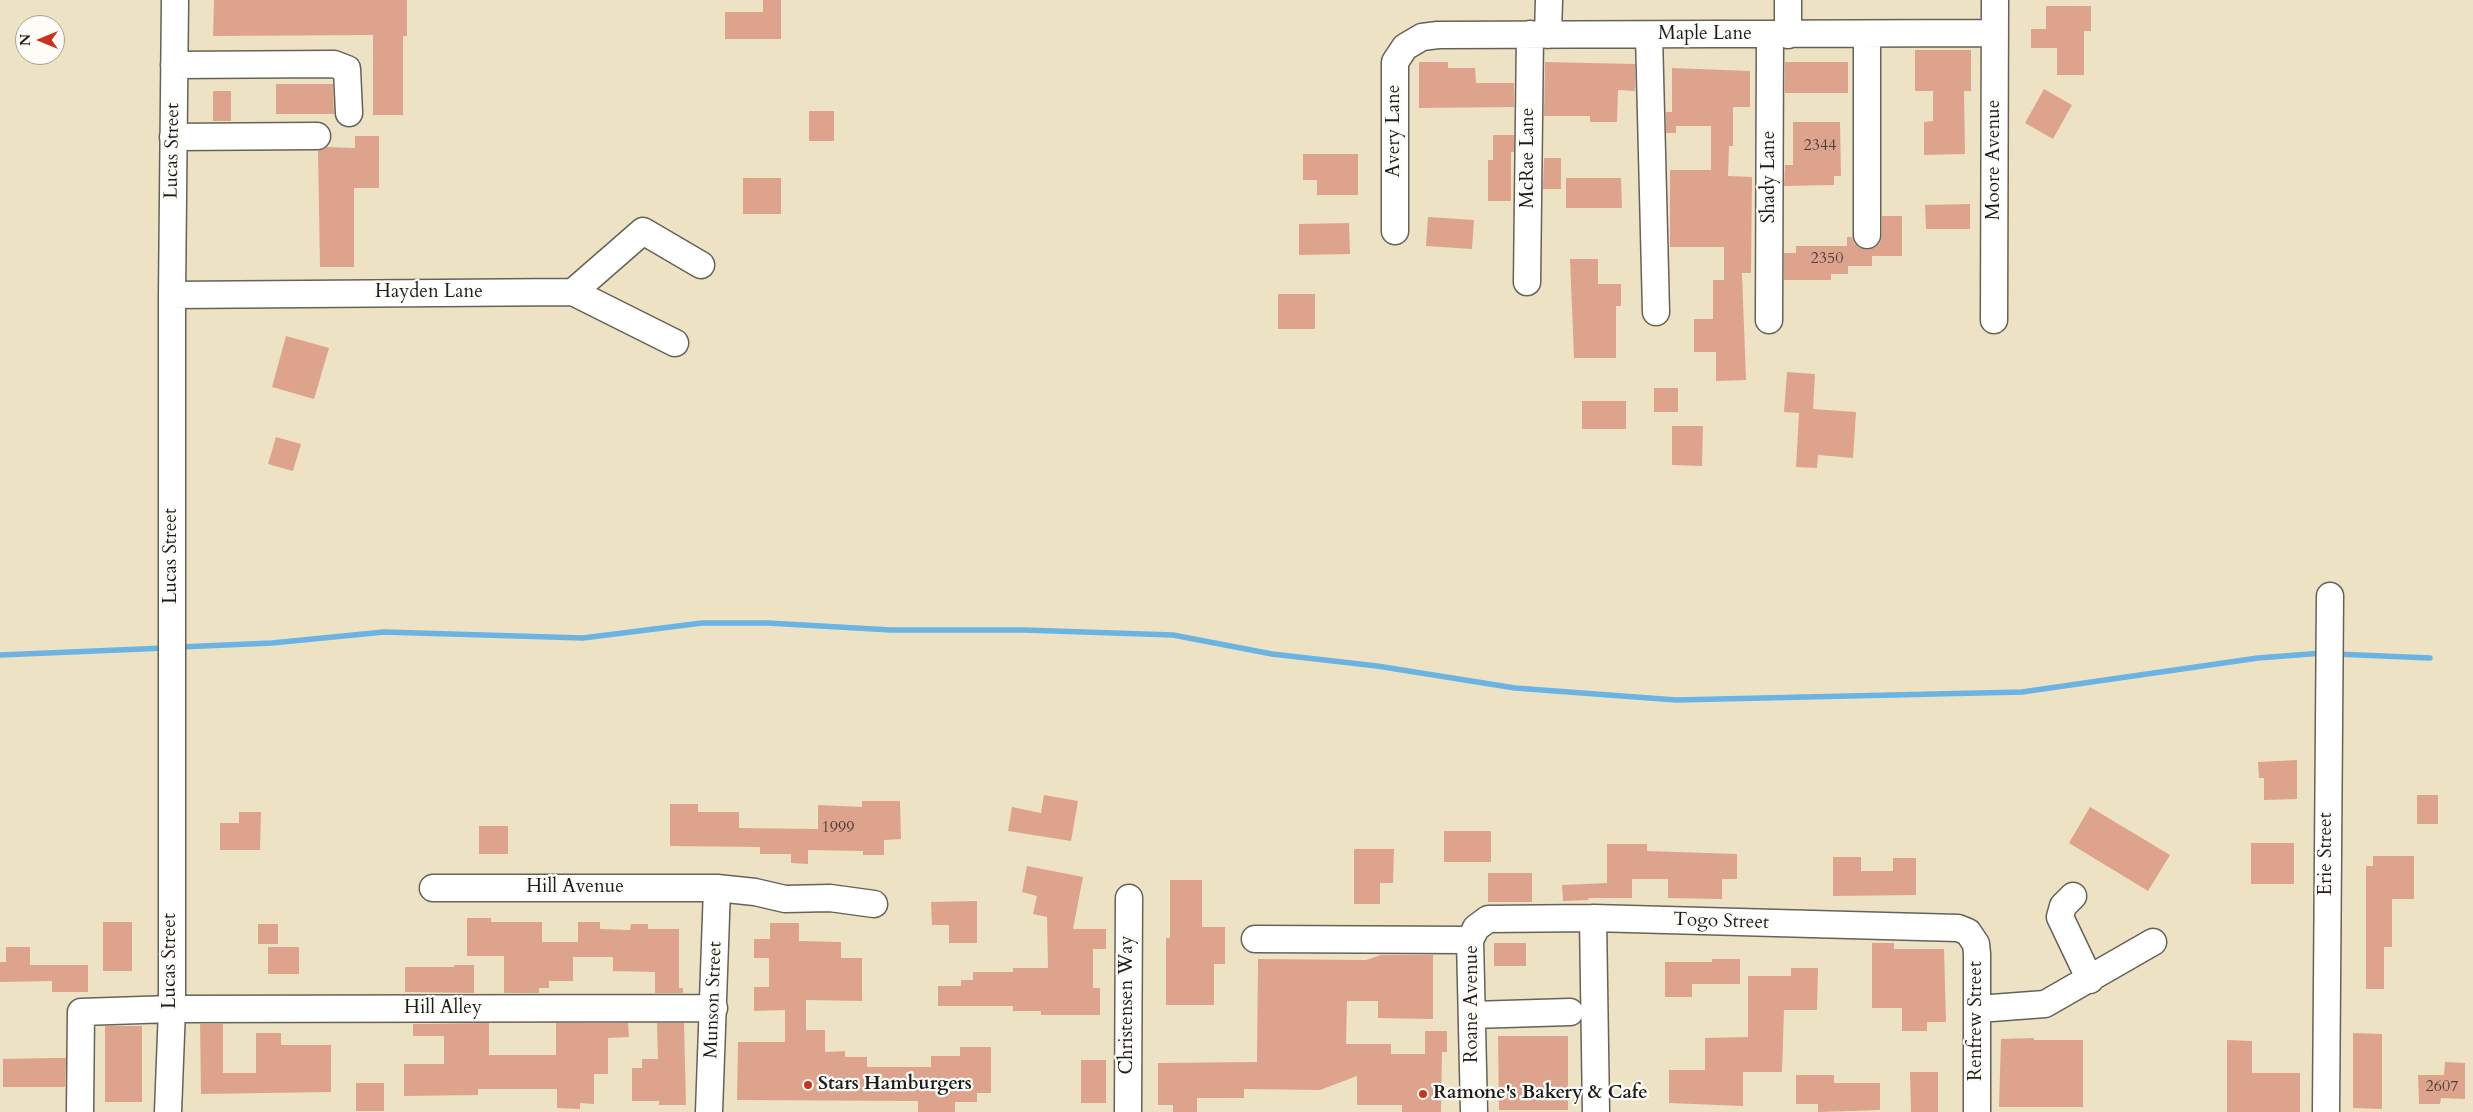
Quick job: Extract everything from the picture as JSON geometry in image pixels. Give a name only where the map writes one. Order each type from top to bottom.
[{"type":"street","name":"Lucas Street","points":[[168,1112],[172,1009],[172,295],[175,0]]},
{"type":"street","name":"McRae Lane","points":[[1528,282],[1539,34],[1548,0]]},
{"type":"street","name":"Shady Lane","points":[[1769,320],[1779,35],[1788,0]]},
{"type":"street","name":"Moore Avenue","points":[[1994,320],[1995,0]]},
{"type":"street","name":"Maple Lane","points":[[1416,40],[1438,35],[1867,35],[1995,33]]},
{"type":"street","points":[[1649,35],[1656,312]]},
{"type":"street","points":[[1867,35],[1867,235]]},
{"type":"street","name":"Avery Lane","points":[[1395,230],[1395,62],[1404,47],[1416,40]]},
{"type":"street","points":[[174,65],[334,64],[347,69],[349,113]]},
{"type":"street","points":[[173,137],[317,136]]},
{"type":"street","points":[[573,292],[644,231],[701,265]]},
{"type":"street","name":"Hayden Lane","points":[[172,295],[573,292],[675,343]]},
{"type":"street","name":"Erie Street","points":[[2326,1112],[2330,596]]},
{"type":"street","name":"Hill Avenue","points":[[433,888],[717,888],[755,892],[785,899],[830,898],[874,904]]},
{"type":"street","name":"Munson Street","points":[[709,1112],[717,888]]},
{"type":"street","points":[[2073,896],[2063,906],[2060,917],[2090,980]]},
{"type":"street","name":"Christensen Way","points":[[1128,1112],[1129,898]]},
{"type":"street","points":[[1593,918],[1596,1112]]},
{"type":"street","name":"Togo Street","points":[[1473,934],[1488,919],[1593,918],[1958,928],[1968,932]]},
{"type":"street","name":"Renfrew Street","points":[[1968,932],[1976,944],[1978,1009],[1977,1112]]},
{"type":"street","points":[[1255,939],[1473,934]]},
{"type":"street","name":"Roane Avenue","points":[[1473,934],[1474,1112]]},
{"type":"street","points":[[1978,1009],[2045,1004],[2090,980],[2153,942]]},
{"type":"street","name":"Hill Alley","points":[[172,1009],[714,1008]]},
{"type":"street","points":[[80,1112],[82,1012],[172,1009]]},
{"type":"street","points":[[1472,1015],[1570,1012]]},
{"type":"building","points":[[214,0],[407,0],[407,36],[403,36],[403,115],[373,115],[373,35],[213,36]]},
{"type":"building","points":[[763,0],[781,0],[781,39],[725,39],[725,12],[763,12]]},
{"type":"building","points":[[2046,6],[2091,6],[2091,31],[2084,31],[2084,75],[2057,75],[2057,48],[2031,48],[2031,29],[2046,29]]},
{"type":"building","points":[[1915,50],[1971,50],[1971,91],[1964,91],[1965,154],[1924,155],[1924,122],[1933,121],[1933,91],[1915,91]]},
{"type":"building","points":[[1419,62],[1448,62],[1448,68],[1475,68],[1476,83],[1514,83],[1514,107],[1419,108]]},
{"type":"building","points":[[1545,62],[1635,64],[1635,91],[1618,90],[1617,122],[1590,122],[1590,116],[1544,116]]},
{"type":"building","points":[[1785,62],[1848,62],[1848,93],[1785,93]]},
{"type":"building","points":[[1672,68],[1750,71],[1750,107],[1733,107],[1733,146],[1729,146],[1728,176],[1752,177],[1751,273],[1742,273],[1746,380],[1716,381],[1716,352],[1694,352],[1694,319],[1713,319],[1713,280],[1724,280],[1724,247],[1670,247],[1670,170],[1711,170],[1711,126],[1676,126],[1676,133],[1666,133],[1666,112],[1672,112]]},
{"type":"building","points":[[276,84],[333,84],[334,114],[276,114]]},
{"type":"building","points":[[2044,89],[2072,105],[2053,139],[2025,123]]},
{"type":"building","points":[[213,91],[231,91],[231,121],[213,121]]},
{"type":"building","points":[[809,111],[834,111],[834,141],[809,141]]},
{"type":"building","points":[[1793,122],[1840,122],[1841,176],[1834,176],[1834,185],[1784,186],[1785,165],[1793,165]]},
{"type":"building","points":[[1493,135],[1514,135],[1514,152],[1511,152],[1511,201],[1488,201],[1488,160],[1493,160]]},
{"type":"building","points":[[355,136],[379,136],[379,188],[354,188],[354,267],[320,267],[318,151],[326,147],[355,148]]},
{"type":"building","points":[[1303,154],[1358,154],[1358,195],[1317,195],[1317,180],[1303,180]]},
{"type":"building","points":[[1544,158],[1561,158],[1561,189],[1543,189]]},
{"type":"building","points":[[743,178],[781,178],[781,214],[743,214]]},
{"type":"building","points":[[1566,178],[1621,178],[1622,208],[1566,208]]},
{"type":"building","points":[[1970,204],[1970,229],[1926,229],[1925,205]]},
{"type":"building","points":[[1882,216],[1902,216],[1902,256],[1872,256],[1872,266],[1848,266],[1848,274],[1831,274],[1831,280],[1784,280],[1784,253],[1796,253],[1796,246],[1847,246],[1847,237],[1852,237],[1854,243],[1860,248],[1867,250],[1874,248],[1880,243],[1882,235]]},
{"type":"building","points":[[1428,217],[1474,220],[1472,249],[1426,246]]},
{"type":"building","points":[[1349,223],[1350,254],[1299,255],[1299,224]]},
{"type":"building","points":[[1570,259],[1598,259],[1598,284],[1621,284],[1621,306],[1616,306],[1616,358],[1574,358]]},
{"type":"building","points":[[1278,294],[1315,294],[1315,329],[1278,329]]},
{"type":"building","points":[[286,336],[329,348],[314,399],[272,387]]},
{"type":"building","points":[[1787,372],[1815,374],[1813,409],[1856,412],[1853,458],[1818,455],[1817,468],[1796,467],[1799,413],[1784,412]]},
{"type":"building","points":[[1654,388],[1678,388],[1678,412],[1654,412]]},
{"type":"building","points":[[1582,401],[1626,401],[1626,429],[1582,429]]},
{"type":"building","points":[[1672,426],[1703,426],[1702,466],[1672,465]]},
{"type":"building","points":[[276,437],[301,444],[293,471],[268,464]]},
{"type":"building","points":[[2297,760],[2297,799],[2264,800],[2264,778],[2259,778],[2258,762]]},
{"type":"building","points":[[1044,795],[1078,801],[1071,841],[1008,831],[1012,807],[1041,813]]},
{"type":"building","points":[[2417,795],[2438,795],[2438,824],[2417,824]]},
{"type":"building","points":[[862,801],[900,801],[901,839],[884,840],[884,855],[863,855],[863,851],[808,850],[808,864],[791,863],[791,854],[760,854],[760,847],[670,846],[670,804],[698,804],[698,812],[739,812],[739,828],[818,829],[818,805],[862,807]]},
{"type":"building","points":[[2090,807],[2170,855],[2148,891],[2069,843]]},
{"type":"building","points":[[239,812],[261,812],[260,850],[220,850],[220,823],[239,823]]},
{"type":"building","points":[[479,826],[508,826],[508,854],[479,854]]},
{"type":"building","points":[[1444,831],[1491,831],[1491,862],[1444,862]]},
{"type":"building","points":[[2251,843],[2294,843],[2294,884],[2251,884]]},
{"type":"building","points":[[1607,844],[1647,844],[1647,851],[1737,854],[1737,879],[1722,879],[1722,899],[1668,898],[1668,879],[1632,879],[1632,898],[1588,898],[1589,900],[1563,901],[1562,885],[1607,883]]},
{"type":"building","points":[[1354,849],[1394,849],[1393,883],[1380,883],[1380,904],[1354,904]]},
{"type":"building","points":[[2373,856],[2414,856],[2414,899],[2392,899],[2392,947],[2384,947],[2384,989],[2366,989],[2366,866],[2373,866]]},
{"type":"building","points":[[1833,857],[1861,857],[1861,871],[1893,871],[1893,858],[1916,858],[1916,895],[1833,896]]},
{"type":"building","points":[[1027,866],[1083,877],[1073,929],[1106,929],[1106,949],[1093,949],[1093,988],[1100,988],[1100,1015],[1041,1015],[1041,1011],[1013,1011],[1013,1006],[938,1006],[938,986],[961,986],[961,980],[973,980],[973,972],[1013,972],[1013,968],[1048,968],[1047,917],[1033,914],[1037,896],[1022,892]]},
{"type":"building","points":[[1488,873],[1532,873],[1532,902],[1488,902]]},
{"type":"building","points":[[1170,880],[1202,880],[1202,927],[1225,927],[1225,964],[1214,964],[1214,1005],[1166,1005],[1166,938],[1170,938]]},
{"type":"building","points":[[977,901],[977,943],[949,943],[949,925],[932,925],[931,902]]},
{"type":"building","points":[[467,918],[491,918],[491,922],[542,922],[542,942],[578,942],[578,922],[600,922],[600,929],[630,930],[631,924],[648,924],[648,929],[679,929],[679,988],[683,988],[683,993],[655,993],[655,972],[613,971],[613,957],[573,957],[573,981],[549,981],[549,988],[539,988],[539,993],[504,993],[504,956],[467,956]]},
{"type":"building","points":[[103,922],[132,922],[132,971],[103,971]]},
{"type":"building","points":[[770,923],[799,923],[799,941],[841,942],[841,958],[862,958],[862,1001],[806,1000],[806,1030],[825,1030],[825,1052],[845,1051],[845,1057],[867,1057],[867,1067],[931,1067],[931,1056],[960,1056],[960,1047],[991,1047],[991,1093],[977,1093],[977,1102],[955,1102],[955,1112],[918,1112],[918,1101],[737,1100],[738,1042],[785,1042],[785,1010],[754,1011],[754,987],[769,987],[769,958],[754,958],[754,939],[770,939]]},
{"type":"building","points":[[258,924],[278,924],[278,944],[258,944]]},
{"type":"building","points":[[1494,943],[1526,943],[1526,966],[1494,966]]},
{"type":"building","points":[[1872,943],[1894,943],[1894,949],[1944,949],[1946,1022],[1927,1022],[1927,1031],[1902,1031],[1902,1008],[1872,1008]]},
{"type":"building","points":[[6,947],[30,947],[30,965],[88,965],[88,992],[52,992],[52,981],[0,982],[0,962],[6,962]]},
{"type":"building","points":[[268,947],[299,947],[299,974],[268,974]]},
{"type":"building","points":[[1381,955],[1433,955],[1433,1019],[1378,1018],[1378,1001],[1347,1001],[1346,1044],[1391,1044],[1391,1054],[1425,1054],[1425,1031],[1447,1031],[1447,1052],[1442,1052],[1441,1112],[1402,1112],[1402,1105],[1357,1105],[1357,1076],[1320,1090],[1244,1089],[1244,1098],[1197,1098],[1197,1112],[1173,1112],[1173,1105],[1158,1105],[1158,1063],[1257,1062],[1258,959],[1366,960]]},
{"type":"building","points":[[1712,959],[1740,959],[1740,984],[1692,984],[1692,997],[1665,997],[1665,962],[1712,962]]},
{"type":"building","points":[[454,965],[474,965],[474,993],[405,992],[405,967],[454,967]]},
{"type":"building","points":[[1791,968],[1818,968],[1817,1010],[1784,1010],[1782,1072],[1743,1072],[1743,1106],[1669,1103],[1669,1070],[1705,1070],[1705,1038],[1748,1037],[1748,976],[1791,976]]},
{"type":"building","points":[[489,1023],[489,1055],[556,1055],[556,1023],[628,1023],[629,1037],[608,1038],[608,1074],[594,1074],[594,1104],[580,1103],[580,1109],[557,1108],[557,1089],[478,1089],[478,1095],[404,1096],[404,1064],[444,1064],[444,1036],[413,1036],[413,1024]]},
{"type":"building","points":[[657,1023],[684,1023],[686,1105],[659,1105],[659,1101],[632,1101],[632,1068],[642,1068],[642,1059],[658,1059]]},
{"type":"building","points":[[200,1024],[223,1024],[223,1073],[256,1073],[256,1033],[281,1033],[281,1045],[331,1045],[331,1092],[201,1094]]},
{"type":"building","points":[[105,1026],[142,1026],[142,1102],[105,1102]]},
{"type":"building","points":[[2353,1033],[2382,1034],[2382,1109],[2353,1108]]},
{"type":"building","points":[[1498,1036],[1568,1036],[1568,1110],[1499,1110]]},
{"type":"building","points":[[2034,1038],[2034,1040],[2083,1040],[2083,1107],[1999,1107],[2001,1039]]},
{"type":"building","points":[[2227,1040],[2252,1041],[2252,1073],[2300,1073],[2300,1112],[2227,1112]]},
{"type":"building","points":[[66,1058],[65,1087],[3,1087],[3,1059]]},
{"type":"building","points":[[1081,1060],[1106,1060],[1106,1103],[1081,1103]]},
{"type":"building","points":[[2445,1062],[2465,1063],[2465,1099],[2441,1098],[2440,1104],[2419,1104],[2418,1075],[2444,1075]]},
{"type":"building","points":[[1910,1072],[1938,1072],[1938,1112],[1911,1112]]},
{"type":"building","points":[[1796,1075],[1834,1075],[1834,1083],[1880,1083],[1880,1110],[1818,1112],[1818,1104],[1796,1104]]},
{"type":"building","points":[[356,1083],[384,1083],[384,1111],[356,1111]]},
{"type":"waterway","points":[[180,647],[272,643],[384,632],[583,638],[702,623],[768,623],[891,630],[1024,630],[1173,635],[1272,654],[1377,666],[1515,688],[1676,700],[2022,692],[2258,658],[2323,653]]},
{"type":"waterway","points":[[0,655],[165,648]]},
{"type":"waterway","points":[[2335,654],[2430,658]]},
{"type":"place","name":"Stars Hamburgers","points":[[808,1085]]},
{"type":"place","name":"Ramone's Bakery & Cafe","points":[[1423,1094]]}]
